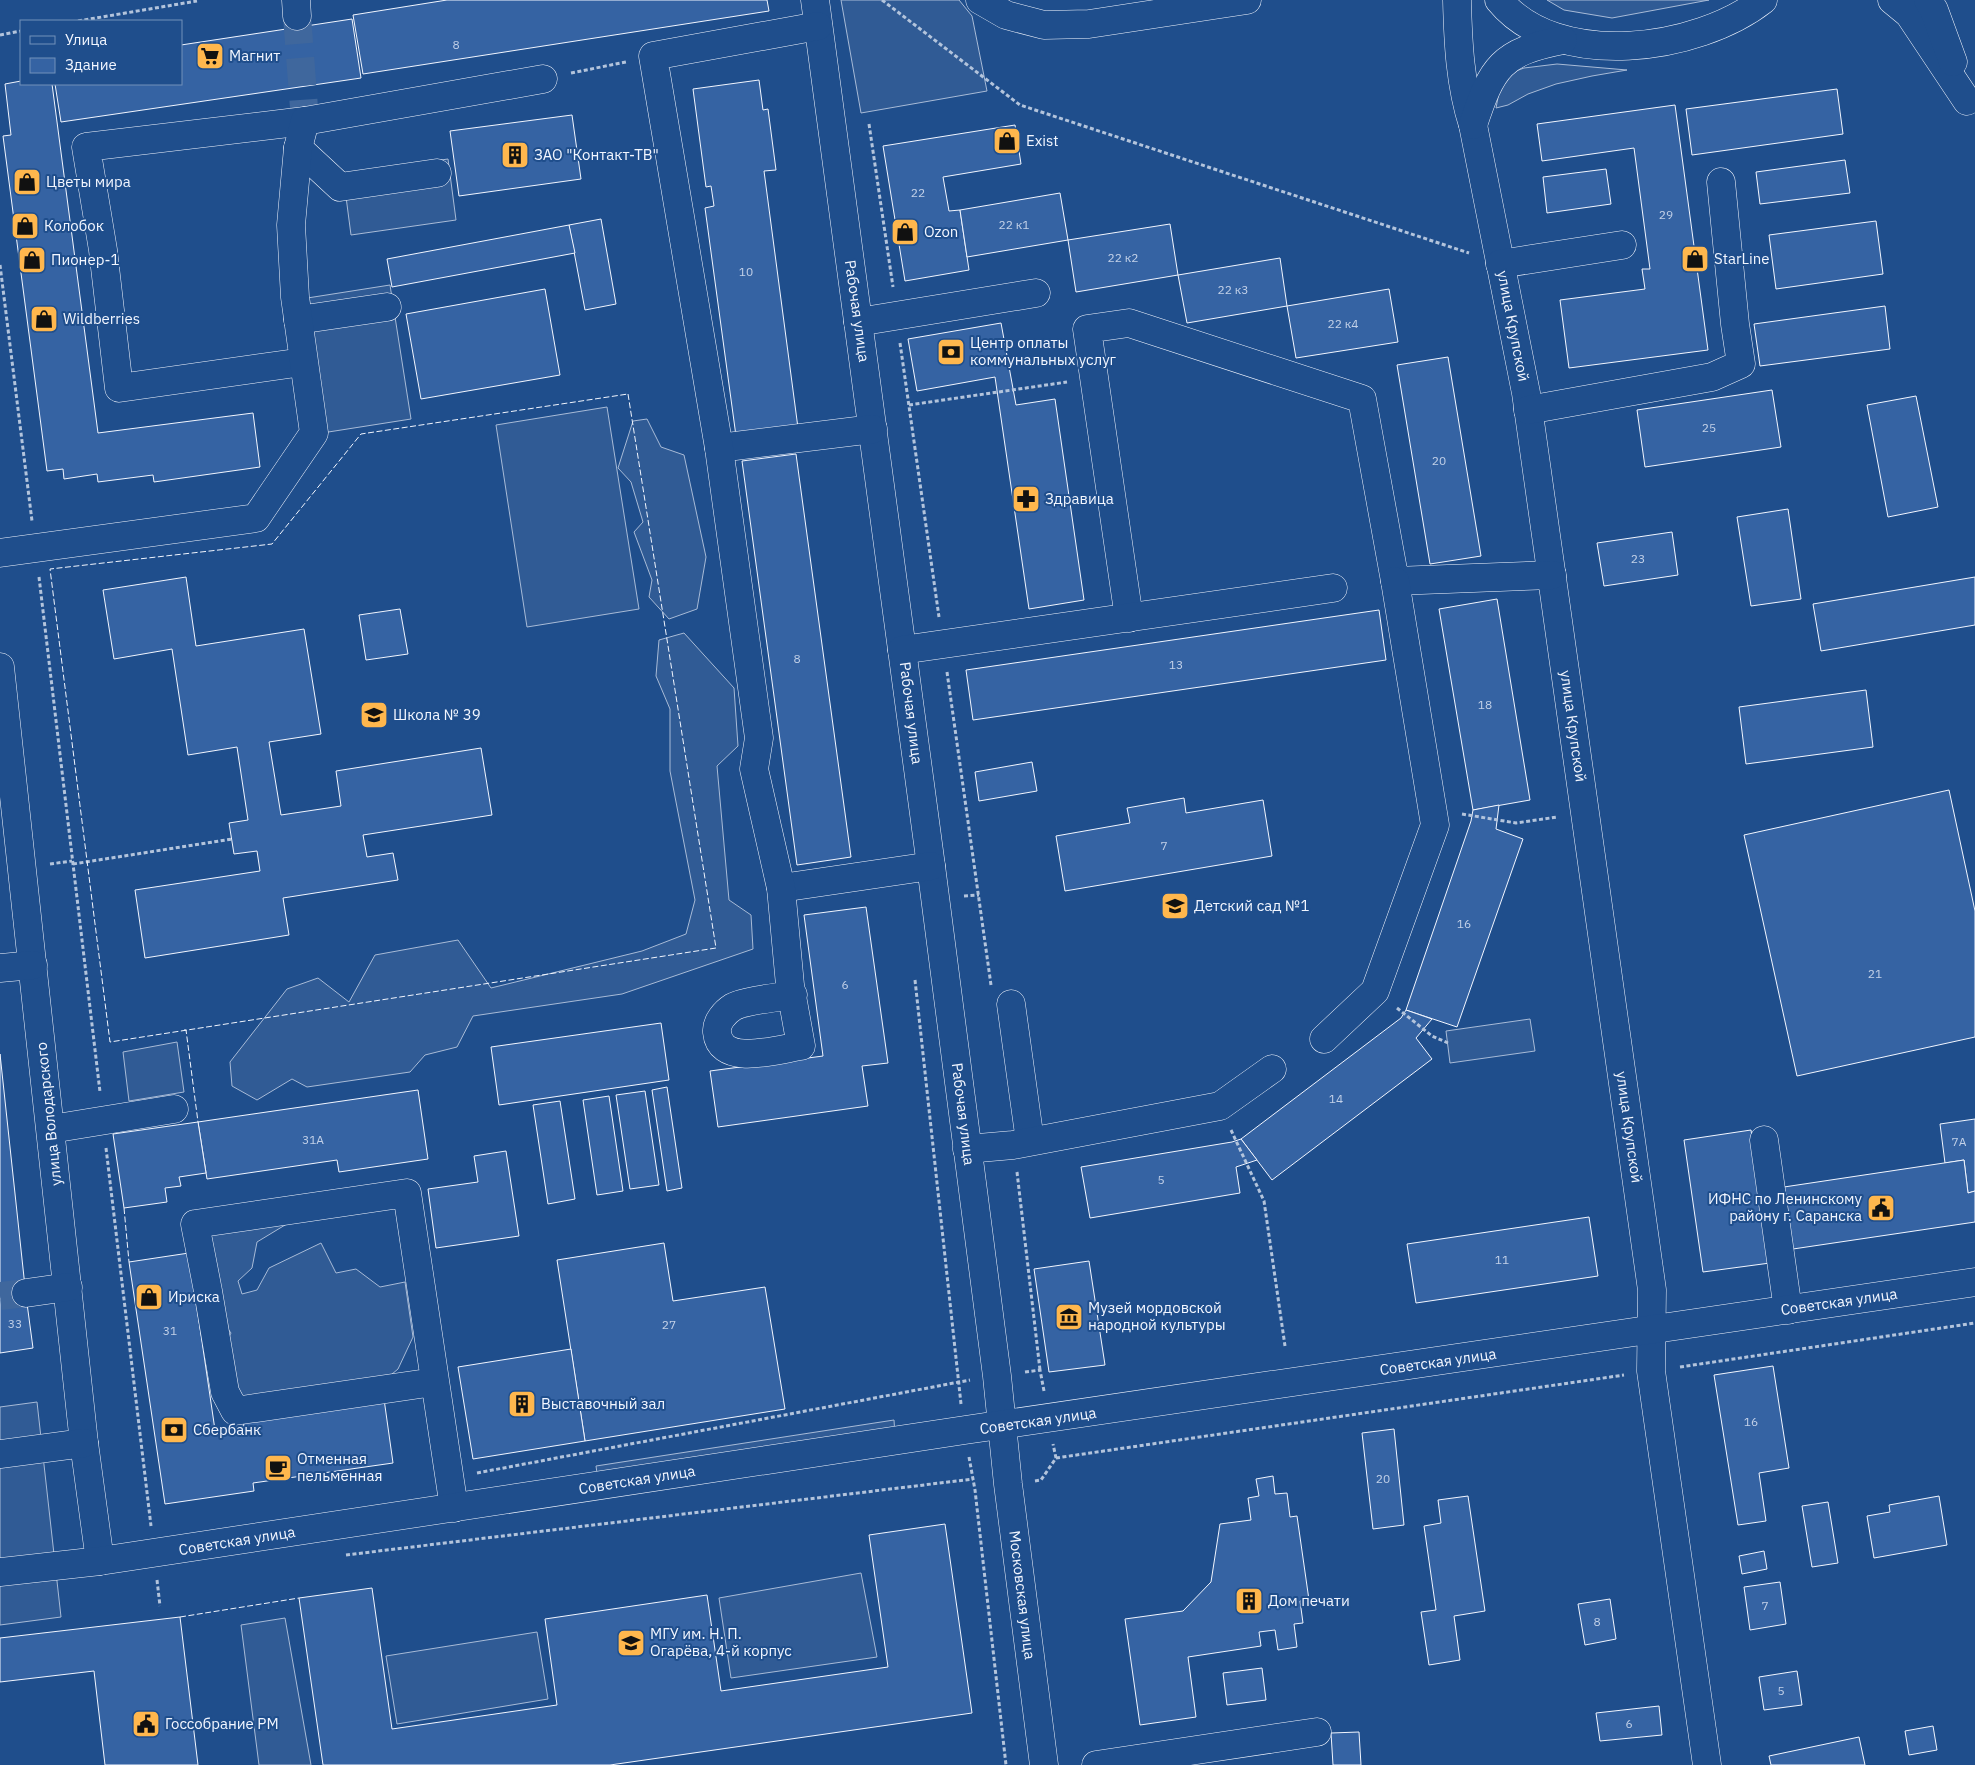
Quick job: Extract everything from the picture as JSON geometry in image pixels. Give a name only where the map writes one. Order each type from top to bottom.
[{"type":"street","points":[[980,0],[1006,15],[1044,25],[1089,24],[1247,0]]},
{"type":"street","name":"улица Крупской","points":[[1457,0],[1459,54],[1465,97],[1473,125],[1528,410],[1552,575],[1652,1290],[1651,1372],[1707,1765]]},
{"type":"street","points":[[1499,0],[1512,14],[1530,27],[1563,40],[1605,46],[1636,45],[1674,39],[1708,30],[1746,13],[1763,0]]},
{"type":"street","points":[[1892,0],[1909,14],[1971,109]]},
{"type":"street","points":[[1928,0],[1934,10],[1971,109]]},
{"type":"street","points":[[793,995],[781,888],[754,769],[759,738],[719,448],[653,56],[816,13]]},
{"type":"street","name":"Рабочая улица","points":[[816,13],[931,866],[997,1376],[1001,1426]]},
{"type":"street","points":[[1473,125],[1487,86],[1499,67],[1513,55],[1536,45],[1563,40]]},
{"type":"street","points":[[303,362],[119,388],[103,250],[86,147],[305,121],[543,79]]},
{"type":"street","points":[[0,553],[256,518],[314,433],[298,320],[290,225],[298,148],[305,121]]},
{"type":"street","points":[[298,148],[340,187],[437,173]]},
{"type":"street","points":[[1528,410],[1712,377],[1741,364],[1732,298],[1721,182]]},
{"type":"street","points":[[1500,264],[1622,245]]},
{"type":"street","points":[[858,322],[1036,293]]},
{"type":"street","points":[[298,320],[387,307]]},
{"type":"street","points":[[1128,618],[1087,328],[1129,323],[1362,399],[1395,581],[1435,824],[1375,991],[1324,1039]]},
{"type":"street","points":[[719,448],[873,429]]},
{"type":"street","points":[[1395,581],[1552,575]]},
{"type":"street","points":[[902,650],[1333,588]]},
{"type":"street","name":"улица Володарского","points":[[0,668],[84,1443],[100,1561]]},
{"type":"street","points":[[781,888],[931,866]]},
{"type":"street","points":[[0,968],[33,965]]},
{"type":"street","points":[[1002,998],[1022,1143]]},
{"type":"street","points":[[967,1149],[1022,1143],[1220,1106],[1272,1070]]},
{"type":"street","points":[[51,1129],[174,1109]]},
{"type":"street","points":[[1764,1140],[1788,1310]]},
{"type":"street","points":[[434,1382],[235,1411],[224,1392],[195,1224],[407,1194],[454,1508]]},
{"type":"street","name":"Советская улица","points":[[0,1572],[100,1561],[1975,1282]]},
{"type":"street","points":[[26,1293],[68,1287]]},
{"type":"street","name":"Московская улица","points":[[1001,1426],[1044,1765]]},
{"type":"street","points":[[0,1454],[84,1443]]},
{"type":"street","points":[[1096,1765],[1317,1732]]},
{"type":"path","points":[[84,20],[202,0]]},
{"type":"path","points":[[882,0],[1020,105],[1500,264]]},
{"type":"path","points":[[0,35],[20,31]]},
{"type":"path","points":[[543,79],[653,56]]},
{"type":"path","points":[[869,124],[943,644],[1002,998]]},
{"type":"path","points":[[0,265],[36,549],[160,1606]]},
{"type":"path","points":[[909,405],[1094,378]]},
{"type":"path","points":[[1433,809],[1516,823],[1585,814]]},
{"type":"path","points":[[73,864],[232,839]]},
{"type":"path","points":[[1375,991],[1432,1036],[1448,1043]]},
{"type":"path","points":[[1220,1106],[1264,1201],[1285,1346]]},
{"type":"path","points":[[1022,1143],[1040,1370]]},
{"type":"path","points":[[1056,1458],[1975,1323]]},
{"type":"path","points":[[449,1478],[958,1382]]},
{"type":"path","points":[[344,1555],[973,1479]]},
{"type":"path","points":[[150,1522],[160,1521]]},
{"type":"shaded area","points":[[841,0],[959,0],[972,16],[987,91],[861,113]]},
{"type":"shaded area","points":[[1547,0],[1709,0],[1612,18],[1564,10]]},
{"type":"shaded area","points":[[1557,64],[1627,70],[1556,84],[1528,94],[1508,105],[1496,108],[1500,87],[1516,71],[1524,68]]},
{"type":"shaded area","points":[[448,159],[456,220],[351,235],[343,174]]},
{"type":"shaded area","points":[[390,285],[411,419],[322,433],[301,299]]},
{"type":"shaded area","points":[[607,407],[639,609],[527,627],[496,425]]},
{"type":"shaded area","points":[[647,419],[661,447],[684,455],[706,557],[697,609],[669,619],[649,597],[652,580],[634,532],[643,522],[631,482],[618,468],[633,421]]},
{"type":"shaded area","points":[[684,633],[734,688],[738,746],[717,766],[729,900],[751,915],[753,949],[622,994],[473,1016],[457,1047],[425,1055],[410,1072],[307,1087],[292,1079],[257,1100],[232,1086],[230,1062],[287,989],[318,978],[349,1002],[375,955],[458,940],[491,988],[642,951],[686,934],[695,900],[670,771],[670,709],[656,676],[659,640]]},
{"type":"shaded area","points":[[1530,1019],[1535,1051],[1450,1063],[1446,1031]]},
{"type":"shaded area","points":[[177,1042],[184,1092],[129,1101],[123,1052]]},
{"type":"shaded area","points":[[200,1219],[290,1222],[257,1242],[252,1268],[238,1281],[242,1294],[257,1290],[269,1268],[321,1243],[336,1273],[356,1269],[380,1287],[405,1282],[413,1337],[398,1369],[372,1391],[244,1409],[220,1355],[231,1333],[213,1309]]},
{"type":"shaded area","points":[[37,1402],[61,1617],[0,1625],[0,1407]]},
{"type":"shaded area","points":[[894,1420],[896,1452],[600,1494],[596,1466]]},
{"type":"shaded area","points":[[861,1573],[877,1657],[731,1678],[719,1598]]},
{"type":"shaded area","points":[[285,1618],[311,1765],[259,1765],[241,1625]]},
{"type":"shaded area","points":[[537,1632],[548,1699],[397,1724],[386,1656]]},
{"type":"building","points":[[447,0],[767,0],[769,11],[363,74],[353,15]]},
{"type":"building","points":[[352,19],[361,78],[61,122],[55,85],[182,85],[182,45]]},
{"type":"building","points":[[759,80],[763,110],[768,109],[776,170],[764,171],[798,428],[736,436],[705,208],[714,206],[711,186],[706,187],[693,89]]},
{"type":"building","points":[[20,81],[20,85],[52,85],[98,433],[253,413],[260,467],[154,482],[153,475],[98,482],[97,474],[64,479],[63,469],[47,471],[3,136],[11,135],[5,84]]},
{"type":"building","points":[[1837,89],[1843,134],[1692,155],[1686,109]]},
{"type":"building","points":[[1675,105],[1708,350],[1569,368],[1560,300],[1645,289],[1642,269],[1650,269],[1634,148],[1542,161],[1537,124]]},
{"type":"building","name":"ЗАО \"Контакт-ТВ\"","points":[[572,115],[581,179],[459,196],[450,131]]},
{"type":"building","points":[[1015,125],[1021,164],[943,177],[949,211],[960,210],[969,270],[905,281],[883,146]]},
{"type":"building","points":[[1845,160],[1850,193],[1760,204],[1756,172]]},
{"type":"building","points":[[1606,169],[1611,204],[1547,213],[1543,177]]},
{"type":"building","points":[[1060,193],[1068,240],[967,257],[960,210]]},
{"type":"building","points":[[601,219],[616,304],[585,310],[569,225]]},
{"type":"building","points":[[1876,221],[1883,274],[1776,289],[1769,235]]},
{"type":"building","points":[[1170,224],[1178,275],[1076,292],[1068,240]]},
{"type":"building","points":[[569,225],[575,253],[392,287],[387,259]]},
{"type":"building","points":[[1280,258],[1287,306],[1187,323],[1178,275]]},
{"type":"building","points":[[545,289],[560,375],[421,399],[406,314]]},
{"type":"building","points":[[1389,289],[1398,342],[1296,358],[1287,306]]},
{"type":"building","points":[[1885,306],[1890,349],[1760,366],[1754,324]]},
{"type":"building","points":[[1001,323],[1016,405],[1055,399],[1084,600],[1029,609],[995,377],[917,391],[908,339]]},
{"type":"building","points":[[1448,357],[1481,556],[1430,564],[1397,365]]},
{"type":"building","points":[[1772,390],[1781,447],[1645,467],[1637,410]]},
{"type":"building","points":[[1916,396],[1938,507],[1888,517],[1867,405]]},
{"type":"building","points":[[796,454],[851,857],[797,865],[742,461]]},
{"type":"building","points":[[1788,509],[1801,599],[1751,606],[1737,517]]},
{"type":"building","points":[[1672,532],[1678,575],[1604,586],[1597,543]]},
{"type":"building","points":[[186,577],[196,646],[304,629],[321,734],[269,742],[281,815],[341,806],[336,771],[481,748],[492,815],[363,835],[367,857],[393,853],[398,880],[283,898],[289,935],[145,958],[135,890],[260,871],[257,851],[234,854],[229,823],[248,820],[237,747],[188,755],[172,649],[114,659],[103,590]]},
{"type":"building","points":[[1975,577],[1975,625],[1821,651],[1813,604]]},
{"type":"building","points":[[1497,599],[1530,800],[1473,810],[1439,609]]},
{"type":"building","points":[[400,609],[408,654],[366,660],[359,615]]},
{"type":"building","points":[[1379,610],[1386,660],[973,720],[966,670]]},
{"type":"building","points":[[1866,690],[1873,747],[1746,764],[1739,707]]},
{"type":"building","points":[[1032,762],[1037,791],[979,801],[975,772]]},
{"type":"building","points":[[1949,790],[1975,911],[1975,1037],[1797,1076],[1744,835]]},
{"type":"building","points":[[1184,798],[1186,813],[1263,800],[1272,856],[1065,891],[1056,836],[1130,823],[1127,808]]},
{"type":"building","points":[[1499,805],[1496,829],[1523,839],[1457,1027],[1406,1010],[1471,821],[1473,810]]},
{"type":"building","points":[[866,907],[888,1063],[862,1066],[868,1106],[718,1127],[710,1071],[823,1056],[804,915]]},
{"type":"building","points":[[1406,1010],[1432,1019],[1416,1038],[1432,1059],[1272,1180],[1241,1139],[1401,1018]]},
{"type":"building","points":[[661,1023],[669,1080],[499,1105],[491,1047]]},
{"type":"building","points":[[0,1054],[26,1296],[0,1299]]},
{"type":"building","points":[[667,1087],[682,1188],[667,1191],[652,1090]]},
{"type":"building","points":[[418,1090],[428,1159],[339,1172],[337,1160],[207,1179],[198,1122]]},
{"type":"building","points":[[645,1091],[659,1185],[630,1189],[616,1095]]},
{"type":"building","points":[[609,1096],[623,1191],[597,1195],[583,1100]]},
{"type":"building","points":[[560,1101],[575,1199],[548,1204],[533,1105]]},
{"type":"building","points":[[1975,1119],[1975,1191],[1968,1193],[1964,1160],[1945,1163],[1940,1124]]},
{"type":"building","points":[[198,1122],[206,1173],[179,1177],[181,1186],[165,1188],[167,1202],[124,1208],[113,1134]]},
{"type":"building","points":[[1751,1130],[1770,1263],[1703,1272],[1684,1140]]},
{"type":"building","points":[[1241,1139],[1257,1160],[1236,1167],[1240,1193],[1090,1218],[1081,1167]]},
{"type":"building","points":[[506,1151],[519,1236],[436,1248],[428,1189],[478,1182],[474,1156]]},
{"type":"building","name":"ИФНС по Ленинскому району г. Саранска","points":[[1964,1160],[1968,1193],[1975,1191],[1975,1222],[1793,1249],[1784,1187]]},
{"type":"building","points":[[1589,1217],[1598,1276],[1416,1303],[1407,1244]]},
{"type":"building","points":[[664,1243],[673,1301],[765,1287],[785,1409],[585,1441],[557,1260]]},
{"type":"building","points":[[189,1253],[215,1430],[244,1426],[243,1419],[384,1399],[393,1463],[253,1483],[254,1491],[165,1504],[129,1262]]},
{"type":"building","name":"Музей мордовской народной культуры","points":[[1089,1261],[1105,1365],[1049,1372],[1034,1269]]},
{"type":"building","points":[[26,1296],[33,1348],[0,1353],[0,1299]]},
{"type":"building","name":"Выставочный зал","points":[[571,1349],[585,1441],[473,1459],[458,1367]]},
{"type":"building","points":[[1773,1366],[1789,1468],[1759,1473],[1766,1521],[1738,1525],[1714,1375]]},
{"type":"building","points":[[1394,1429],[1404,1525],[1373,1529],[1362,1433]]},
{"type":"building","name":"Дом печати","points":[[1273,1476],[1275,1494],[1287,1493],[1290,1517],[1297,1516],[1309,1600],[1300,1601],[1303,1623],[1294,1624],[1297,1647],[1278,1650],[1275,1630],[1259,1632],[1261,1646],[1188,1657],[1196,1717],[1140,1725],[1125,1619],[1183,1611],[1211,1582],[1220,1524],[1251,1520],[1248,1498],[1259,1496],[1256,1479]]},
{"type":"building","points":[[1468,1496],[1485,1611],[1454,1616],[1460,1660],[1429,1665],[1421,1612],[1436,1610],[1424,1526],[1441,1523],[1438,1500]]},
{"type":"building","points":[[1939,1496],[1947,1545],[1874,1558],[1867,1516],[1890,1512],[1889,1505]]},
{"type":"building","points":[[1828,1502],[1838,1563],[1812,1567],[1802,1506]]},
{"type":"building","name":"МГУ им. Н. П. Огарёва, 4-й корпус","points":[[945,1524],[972,1713],[610,1765],[323,1765],[299,1598],[372,1588],[392,1729],[557,1705],[545,1619],[707,1595],[721,1691],[888,1667],[869,1535]]},
{"type":"building","points":[[1764,1551],[1767,1569],[1742,1574],[1739,1556]]},
{"type":"building","points":[[1780,1582],[1786,1624],[1750,1630],[1744,1587]]},
{"type":"building","points":[[1610,1599],[1616,1639],[1585,1645],[1578,1604]]},
{"type":"building","name":"Госсобрание РМ","points":[[180,1617],[198,1765],[105,1765],[94,1671],[0,1682],[0,1638]]},
{"type":"building","points":[[1262,1668],[1266,1700],[1227,1705],[1223,1673]]},
{"type":"building","points":[[1797,1671],[1802,1705],[1764,1710],[1759,1677]]},
{"type":"building","points":[[1659,1706],[1662,1735],[1600,1741],[1596,1713]]},
{"type":"building","points":[[1933,1726],[1937,1750],[1909,1755],[1905,1731]]},
{"type":"building","points":[[1359,1732],[1361,1765],[1333,1765],[1331,1733]]},
{"type":"building","points":[[1859,1737],[1865,1765],[1771,1765],[1769,1756]]},
{"type":"tunnel","points":[[297,16],[305,121]]},
{"type":"tunnel","points":[[0,1296],[26,1293]]},
{"type":"fence","points":[[628,394],[716,948],[110,1042],[50,569],[272,544],[361,434],[628,394]]},
{"type":"fence","points":[[184,1030],[186,1030],[198,1122]]},
{"type":"fence","points":[[124,1208],[129,1262]]},
{"type":"fence","points":[[180,1617],[299,1598]]},
{"type":"place","name":"Магнит","points":[[210,56]]},
{"type":"place","name":"Exist","points":[[1007,141]]},
{"type":"place","name":"ЗАО \"Контакт-ТВ\"","points":[[515,155]]},
{"type":"place","name":"Цветы мира","points":[[27,182]]},
{"type":"place","name":"Колобок","points":[[25,226]]},
{"type":"place","name":"Ozon","points":[[905,232]]},
{"type":"place","name":"StarLine","points":[[1695,259]]},
{"type":"place","name":"Пионер-1","points":[[32,260]]},
{"type":"place","name":"Wildberries","points":[[44,319]]},
{"type":"place","name":"Центр оплаты коммунальных услуг","points":[[951,352]]},
{"type":"place","name":"Здравица","points":[[1026,499]]},
{"type":"place","name":"Школа № 39","points":[[374,715]]},
{"type":"place","name":"Детский сад №1","points":[[1175,906]]},
{"type":"place","name":"ИФНС по Ленинскому району г. Саранска","points":[[1881,1208]]},
{"type":"place","name":"Ириска","points":[[149,1297]]},
{"type":"place","name":"Музей мордовской народной культуры","points":[[1069,1317]]},
{"type":"place","name":"Выставочный зал","points":[[522,1404]]},
{"type":"place","name":"Сбербанк","points":[[174,1430]]},
{"type":"place","name":"Отменная пельменная","points":[[278,1468]]},
{"type":"place","name":"Дом печати","points":[[1249,1601]]},
{"type":"place","name":"МГУ им. Н. П. Огарёва, 4-й корпус","points":[[631,1643]]},
{"type":"place","name":"Госсобрание РМ","points":[[146,1724]]}]
